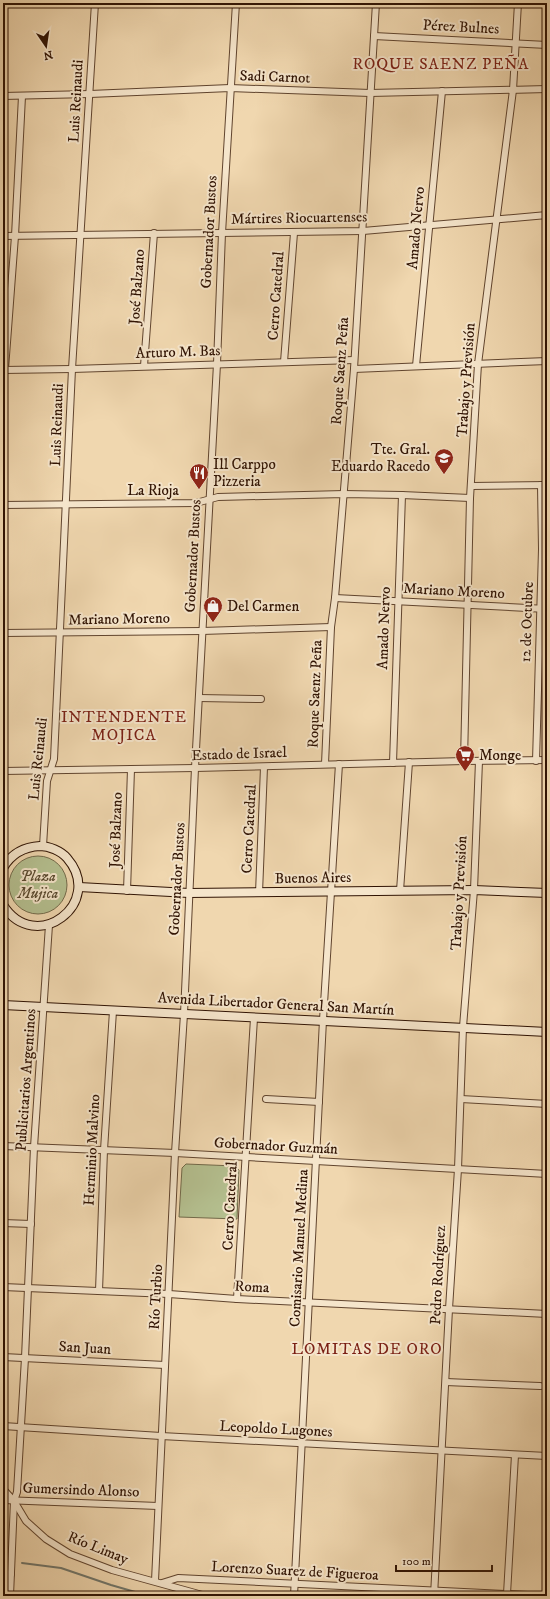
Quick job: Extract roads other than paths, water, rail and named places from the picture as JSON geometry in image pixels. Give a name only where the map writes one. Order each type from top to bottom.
[{"type":"main road","points":[[3,868],[7,861],[17,852],[30,847],[43,846],[54,849],[72,864],[77,875],[79,887],[76,900],[70,911],[60,920],[49,925],[28,925],[10,914],[3,905]]},
{"type":"main road","name":"Buenos Aires","points":[[79,887],[127,891],[189,893],[474,890],[547,893]]},
{"type":"main road","name":"Avenida Libertador General San Martín","points":[[3,1005],[547,1032]]},
{"type":"street","name":"Luis Reinaudi","points":[[43,846],[47,781],[54,759],[72,369],[95,3]]},
{"type":"street","name":"Gobernador Bustos","points":[[184,1014],[198,698],[217,364],[222,232],[236,3]]},
{"type":"street","name":"Roque Saenz Peña","points":[[325,764],[331,627],[335,598],[354,369],[376,3]]},
{"type":"street","name":"Trabajo y Previsión","points":[[464,760],[470,498],[472,486],[478,364],[495,220],[513,90],[518,3]]},
{"type":"street","name":"Pérez Bulnes","points":[[374,36],[547,45]]},
{"type":"street","name":"Sadi Carnot","points":[[3,96],[230,88],[370,93],[547,89]]},
{"type":"street","name":"Amado Nervo","points":[[416,366],[442,92]]},
{"type":"street","points":[[4,369],[15,236],[22,96]]},
{"type":"street","name":"Mártires Riocuartenses","points":[[3,236],[363,231],[547,215]]},
{"type":"street","name":"José Balzano","points":[[144,366],[154,233]]},
{"type":"street","name":"Cerro Catedral","points":[[284,362],[294,233]]},
{"type":"street","name":"Arturo M. Bas","points":[[4,369],[72,369],[354,360]]},
{"type":"street","points":[[354,369],[547,361]]},
{"type":"street","points":[[472,486],[544,485]]},
{"type":"street","name":"12 de Octubre","points":[[536,760],[544,485]]},
{"type":"street","name":"La Rioja","points":[[3,505],[67,503],[196,503],[209,498],[344,494],[470,498]]},
{"type":"street","name":"Amado Nervo","points":[[393,763],[402,495]]},
{"type":"street","name":"Mariano Moreno","points":[[335,598],[547,609]]},
{"type":"street","name":"Mariano Moreno","points":[[3,633],[202,631],[331,627]]},
{"type":"street","points":[[198,698],[261,698]]},
{"type":"street","name":"Estado de Israel","points":[[3,771],[264,767],[464,760],[547,760]]},
{"type":"street","name":"Trabajo y Previsión","points":[[463,1027],[474,890],[479,761]]},
{"type":"street","points":[[400,891],[409,762]]},
{"type":"street","points":[[323,1020],[339,764]]},
{"type":"street","name":"Cerro Catedral","points":[[259,893],[264,767]]},
{"type":"street","name":"José Balzano","points":[[127,891],[131,769]]},
{"type":"street","name":"Publicitarios Argentinos","points":[[10,1596],[14,1501],[17,1492],[25,1358],[34,1147],[49,925]]},
{"type":"street","name":"Herminio Malvino","points":[[99,1291],[104,1150],[113,1011]]},
{"type":"street","name":"Río Turbio","points":[[155,1581],[161,1436],[170,1294],[175,1153],[184,1014]]},
{"type":"street","name":"Cerro Catedral","points":[[237,1299],[254,1018]]},
{"type":"street","name":"Comisario Manuel Medina","points":[[294,1596],[310,1303],[323,1020]]},
{"type":"street","name":"Pedro Rodríguez","points":[[434,1593],[458,1169],[463,1027]]},
{"type":"street","points":[[266,1099],[319,1102]]},
{"type":"street","points":[[461,1099],[547,1104]]},
{"type":"street","name":"Gobernador Guzmán","points":[[3,1146],[175,1153],[547,1174]]},
{"type":"street","points":[[3,1223],[31,1224]]},
{"type":"street","name":"Roma","points":[[3,1287],[170,1294],[310,1303],[547,1314]]},
{"type":"street","name":"San Juan","points":[[3,1357],[165,1365]]},
{"type":"street","points":[[446,1382],[540,1386]]},
{"type":"street","name":"Leopoldo Lugones","points":[[3,1426],[302,1444],[547,1456]]},
{"type":"street","points":[[507,1594],[515,1455]]},
{"type":"street","name":"Río Limay","points":[[3,1489],[14,1501],[26,1521],[46,1539],[70,1554],[112,1570],[206,1596]]},
{"type":"street","name":"Gumersindo Alonso","points":[[3,1500],[158,1506]]},
{"type":"street","points":[[3,1574],[12,1574]]},
{"type":"street","name":"Lorenzo Suarez de Figueroa","points":[[162,1583],[178,1578],[434,1593],[547,1596]]},
{"type":"waterway","points":[[22,1563],[61,1568],[149,1596]]},
{"type":"place","name":"Tte. Gral. Eduardo Racedo","points":[[444,475]]},
{"type":"place","name":"Ill Carppo Pizzeria","points":[[199,490]]},
{"type":"place","name":"Del Carmen","points":[[213,623]]},
{"type":"place","name":"Monge","points":[[465,772]]},
{"type":"district","name":"ROQUE SAENZ PEÑA","points":[[441,64]]},
{"type":"district","name":"INTENDENTE MOJICA","points":[[124,726]]},
{"type":"district","name":"LOMITAS DE ORO","points":[[367,1349]]},
{"type":"park label","name":"Plaza Mujica","points":[[38,884]]}]
